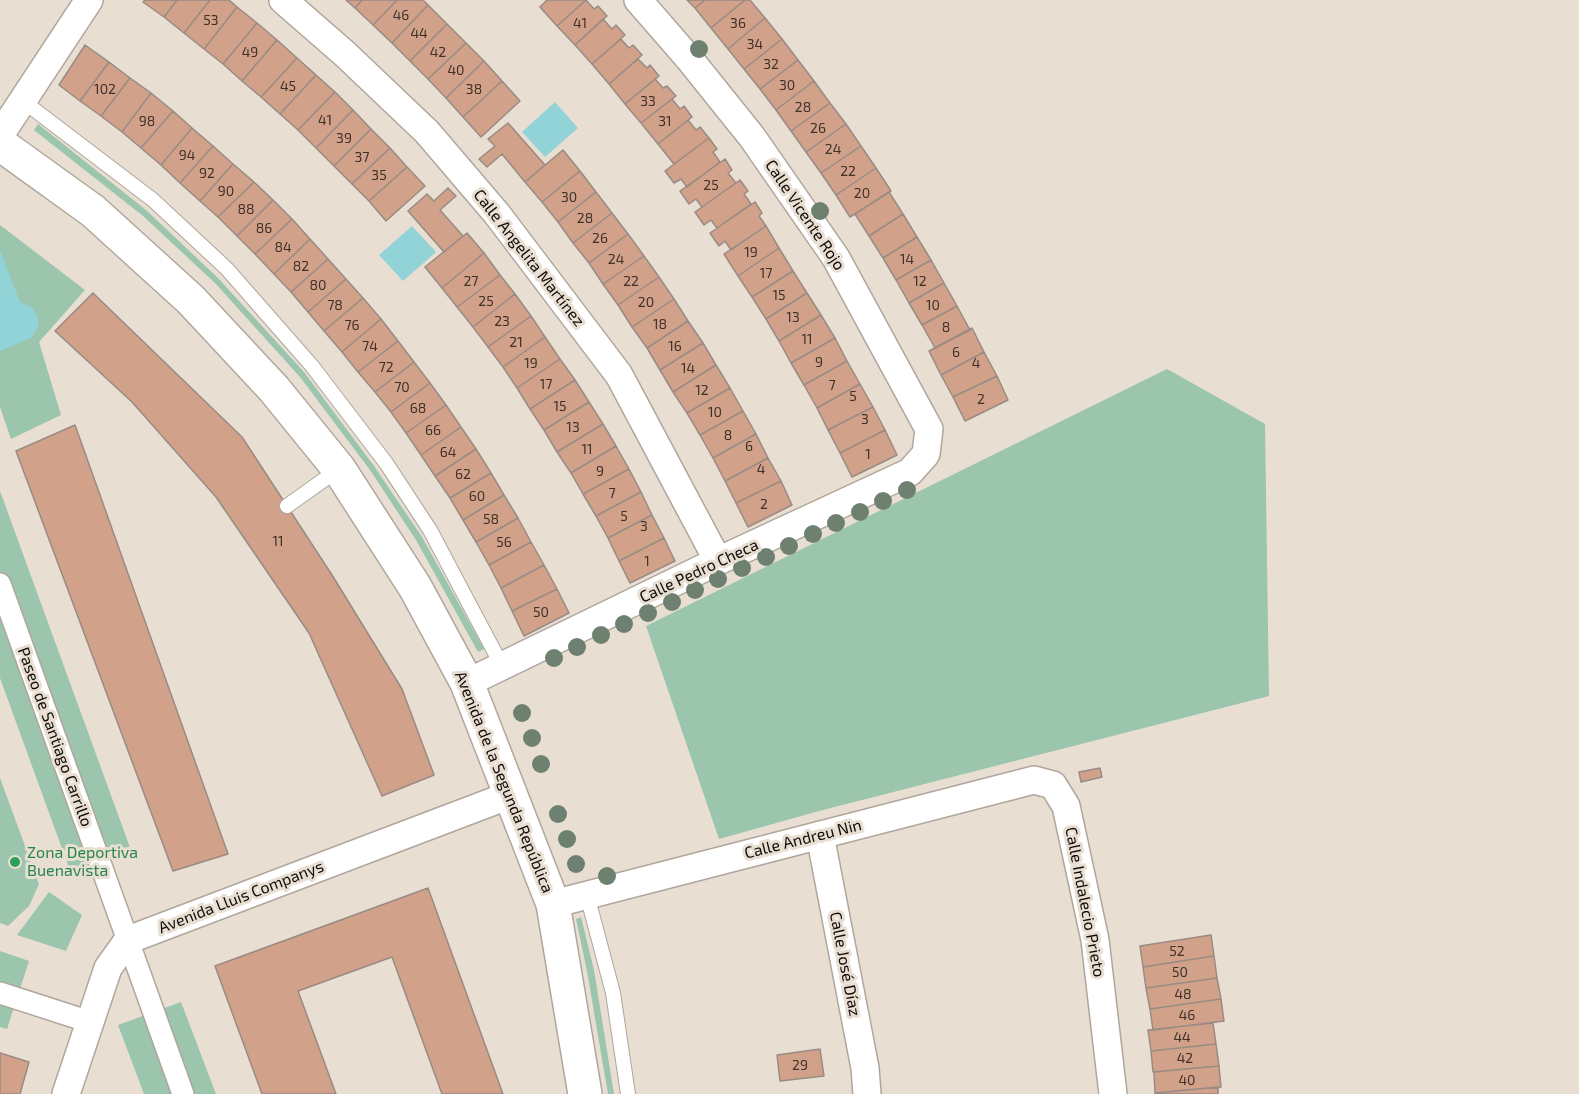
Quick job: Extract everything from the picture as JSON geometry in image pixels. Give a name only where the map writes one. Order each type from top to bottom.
[{"type":"street","points":[[0,135],[89,0]]},
{"type":"street","name":"Calle Angelita Martínez","points":[[283,0],[345,54],[427,132],[497,214],[619,375],[718,561]]},
{"type":"street","name":"Calle Vicente Rojo","points":[[638,0],[691,60],[752,137],[836,258],[929,429],[926,454]]},
{"type":"street","name":"Avenida de la Segunda República","points":[[0,144],[93,211],[191,300],[274,389],[339,468],[415,587],[467,683],[553,903],[585,1094]]},
{"type":"street","name":"Calle Pedro Checa","points":[[467,683],[718,561],[910,472],[926,454]]},
{"type":"street","name":"Paseo de Santiago Carrillo","points":[[0,584],[183,1094]]},
{"type":"street","name":"Calle Andreu Nin","points":[[553,903],[1034,780],[1053,785]]},
{"type":"street","name":"Calle Indalecio Prieto","points":[[1053,785],[1066,806],[1095,940],[1113,1094]]},
{"type":"street","name":"Avenida Lluis Companys","points":[[128,940],[510,795]]},
{"type":"street","name":"Calle José Díaz","points":[[820,835],[865,1068],[867,1094]]},
{"type":"street","points":[[66,1094],[108,968],[128,940]]},
{"type":"street","points":[[0,993],[90,1022]]},
{"type":"lane","points":[[23,101],[153,200],[227,268],[312,366],[386,463],[430,530],[502,666]]},
{"type":"lane","points":[[287,506],[339,468]]},
{"type":"lane","points":[[587,895],[613,993],[628,1094]]},
{"type":"green space","points":[[38,124],[146,210],[218,278],[304,372],[374,466],[422,537],[484,649],[478,652],[416,540],[370,470],[300,377],[215,283],[143,216],[34,130]]},
{"type":"green space","points":[[0,225],[85,290],[39,342],[61,415],[11,439],[0,407]]},
{"type":"green space","points":[[1167,369],[1265,424],[1269,696],[819,811],[719,839],[646,626]]},
{"type":"green space","points":[[0,491],[132,853],[72,876],[0,678]]},
{"type":"green space","name":"Zona Deportiva Buenavista","points":[[0,778],[39,884],[29,906],[8,926],[0,923]]},
{"type":"green space","points":[[49,892],[82,915],[66,951],[17,935]]},
{"type":"green space","points":[[581,917],[594,970],[614,1094],[608,1094],[576,919]]},
{"type":"green space","points":[[0,951],[29,961],[7,1029],[0,1027]]},
{"type":"green space","points":[[181,1002],[216,1094],[144,1094],[118,1025]]},
{"type":"water","points":[[555,102],[578,128],[545,157],[522,132]]},
{"type":"water","points":[[412,226],[436,252],[403,281],[379,255]]},
{"type":"water","points":[[0,250],[20,302],[32,307],[38,317],[38,327],[31,338],[0,351]]},
{"type":"building","points":[[145,0],[177,0],[164,17],[143,2]]},
{"type":"building","points":[[177,0],[210,0],[184,33],[164,17]]},
{"type":"building","points":[[210,0],[229,0],[237,7],[204,49],[184,33]]},
{"type":"building","points":[[346,0],[362,0],[355,8]]},
{"type":"building","points":[[362,0],[397,0],[373,25],[355,8]]},
{"type":"building","points":[[397,0],[423,0],[428,5],[392,43],[373,25]]},
{"type":"building","points":[[547,0],[586,0],[557,26],[540,7]]},
{"type":"building","points":[[586,0],[594,9],[598,6],[607,16],[575,45],[557,26]]},
{"type":"building","points":[[687,0],[705,0],[695,8]]},
{"type":"building","points":[[705,0],[745,0],[711,28],[695,8]]},
{"type":"building","points":[[745,0],[750,0],[765,18],[728,49],[711,28]]},
{"type":"building","points":[[428,5],[447,24],[410,61],[392,43]]},
{"type":"building","points":[[237,7],[257,23],[223,64],[204,49]]},
{"type":"building","points":[[765,18],[782,39],[744,69],[728,49]]},
{"type":"building","points":[[603,19],[612,29],[616,25],[625,35],[592,64],[575,45]]},
{"type":"building","points":[[257,23],[277,40],[242,81],[223,64]]},
{"type":"building","points":[[447,24],[466,43],[428,79],[410,61]]},
{"type":"building","points":[[621,39],[629,48],[633,45],[642,55],[609,84],[592,64]]},
{"type":"building","points":[[782,39],[798,60],[760,89],[744,69]]},
{"type":"building","points":[[277,40],[297,58],[261,97],[242,81]]},
{"type":"building","points":[[466,43],[484,61],[446,98],[428,79]]},
{"type":"building","points":[[85,45],[109,62],[80,101],[59,85]]},
{"type":"building","points":[[297,58],[316,75],[280,114],[261,97]]},
{"type":"building","points":[[638,59],[647,68],[650,65],[659,76],[625,104],[609,84]]},
{"type":"building","points":[[798,60],[814,81],[776,110],[760,89]]},
{"type":"building","points":[[484,61],[502,81],[463,117],[446,98]]},
{"type":"building","points":[[109,62],[130,78],[101,116],[80,101]]},
{"type":"building","points":[[316,75],[335,92],[298,130],[280,114]]},
{"type":"building","points":[[130,78],[151,93],[122,132],[101,116]]},
{"type":"building","points":[[655,79],[663,88],[667,86],[676,96],[641,123],[625,104]]},
{"type":"building","points":[[502,81],[520,101],[481,137],[463,117]]},
{"type":"building","points":[[814,81],[830,103],[791,131],[776,110]]},
{"type":"building","points":[[335,92],[353,110],[316,148],[298,130]]},
{"type":"building","points":[[151,93],[173,111],[141,148],[122,132]]},
{"type":"building","points":[[672,99],[680,109],[684,106],[692,117],[658,144],[641,123]]},
{"type":"building","points":[[830,103],[846,124],[806,152],[791,131]]},
{"type":"building","points":[[353,110],[371,129],[334,166],[316,148]]},
{"type":"building","points":[[173,111],[192,128],[161,165],[141,148]]},
{"type":"building","points":[[688,120],[696,130],[700,127],[709,138],[674,164],[658,144]]},
{"type":"building","points":[[508,123],[545,165],[525,182],[502,154],[487,167],[479,159],[495,146],[488,139]]},
{"type":"building","points":[[846,124],[861,146],[821,173],[806,152]]},
{"type":"building","points":[[192,128],[213,146],[180,183],[161,165]]},
{"type":"building","points":[[371,129],[390,148],[352,184],[334,166]]},
{"type":"building","points":[[709,138],[717,149],[713,152],[720,162],[687,187],[681,179],[674,183],[665,171]]},
{"type":"building","points":[[213,146],[233,164],[200,201],[180,183]]},
{"type":"building","points":[[861,146],[876,168],[836,195],[821,173]]},
{"type":"building","points":[[390,148],[407,167],[369,201],[352,184]]},
{"type":"building","points":[[563,150],[580,171],[542,202],[525,182]]},
{"type":"building","points":[[725,159],[732,170],[728,173],[736,183],[702,207],[696,199],[689,204],[680,191]]},
{"type":"building","points":[[233,164],[254,182],[218,217],[200,201]]},
{"type":"building","points":[[407,167],[425,186],[386,221],[369,201]]},
{"type":"building","points":[[876,168],[891,191],[850,217],[836,195]]},
{"type":"building","points":[[580,171],[596,192],[558,222],[542,202]]},
{"type":"building","points":[[740,180],[748,191],[744,194],[751,204],[717,228],[711,220],[704,225],[695,212]]},
{"type":"building","points":[[254,182],[273,200],[237,236],[218,217]]},
{"type":"building","points":[[448,188],[456,196],[440,210],[463,236],[444,252],[408,211],[427,194],[434,201]]},
{"type":"building","points":[[596,192],[612,213],[573,243],[558,222]]},
{"type":"building","points":[[889,192],[903,214],[869,236],[855,214]]},
{"type":"building","points":[[273,200],[292,219],[255,254],[237,236]]},
{"type":"building","points":[[755,202],[762,213],[759,216],[766,226],[731,250],[725,241],[719,246],[710,233]]},
{"type":"building","points":[[612,213],[628,234],[589,263],[573,243]]},
{"type":"building","points":[[903,214],[917,237],[883,258],[869,236]]},
{"type":"building","points":[[292,219],[310,239],[274,274],[255,254]]},
{"type":"building","points":[[766,226],[779,248],[738,276],[724,254]]},
{"type":"building","points":[[467,233],[484,253],[442,288],[425,267]]},
{"type":"building","points":[[628,234],[644,256],[603,284],[589,263]]},
{"type":"building","points":[[917,237],[931,260],[896,280],[883,258]]},
{"type":"building","points":[[310,239],[328,259],[291,292],[274,274]]},
{"type":"building","points":[[779,248],[793,271],[752,297],[738,276]]},
{"type":"building","points":[[484,253],[500,275],[457,307],[442,288]]},
{"type":"building","points":[[644,256],[659,277],[618,305],[603,284]]},
{"type":"building","points":[[328,259],[346,279],[308,312],[291,292]]},
{"type":"building","points":[[931,260],[944,283],[909,303],[896,280]]},
{"type":"building","points":[[793,271],[807,293],[766,319],[752,297]]},
{"type":"building","points":[[500,275],[515,294],[473,327],[457,307]]},
{"type":"building","points":[[659,277],[674,299],[632,327],[618,305]]},
{"type":"building","points":[[346,279],[363,298],[324,331],[308,312]]},
{"type":"building","points":[[944,283],[957,306],[922,325],[909,303]]},
{"type":"building","points":[[93,293],[242,437],[332,575],[402,689],[434,775],[382,796],[309,633],[216,497],[132,402],[55,331]]},
{"type":"building","points":[[807,293],[821,315],[779,341],[766,319]]},
{"type":"building","points":[[515,294],[531,316],[488,347],[473,327]]},
{"type":"building","points":[[363,298],[381,319],[342,352],[324,331]]},
{"type":"building","points":[[674,299],[688,321],[647,348],[632,327]]},
{"type":"building","points":[[957,306],[970,330],[935,348],[922,325]]},
{"type":"building","points":[[821,315],[835,338],[791,363],[779,341]]},
{"type":"building","points":[[531,316],[545,337],[503,367],[488,347]]},
{"type":"building","points":[[381,319],[398,341],[358,372],[342,352]]},
{"type":"building","points":[[688,321],[703,343],[660,370],[647,348]]},
{"type":"building","points":[[972,328],[984,352],[941,375],[929,351]]},
{"type":"building","points":[[545,337],[560,359],[517,388],[503,367]]},
{"type":"building","points":[[835,338],[847,361],[804,385],[791,363]]},
{"type":"building","points":[[398,341],[414,362],[375,392],[358,372]]},
{"type":"building","points":[[703,343],[716,365],[673,392],[660,370]]},
{"type":"building","points":[[984,352],[997,376],[953,397],[941,375]]},
{"type":"building","points":[[560,359],[575,380],[530,409],[517,388]]},
{"type":"building","points":[[847,361],[860,384],[817,408],[804,385]]},
{"type":"building","points":[[414,362],[430,383],[391,412],[375,392]]},
{"type":"building","points":[[716,365],[730,388],[687,413],[673,392]]},
{"type":"building","points":[[997,376],[1008,400],[965,421],[953,397]]},
{"type":"building","points":[[575,380],[589,402],[544,430],[530,409]]},
{"type":"building","points":[[430,383],[446,405],[406,433],[391,412]]},
{"type":"building","points":[[860,384],[873,407],[828,430],[817,408]]},
{"type":"building","points":[[730,388],[743,411],[700,435],[687,413]]},
{"type":"building","points":[[589,402],[603,424],[557,452],[544,430]]},
{"type":"building","points":[[446,405],[461,427],[421,455],[406,433]]},
{"type":"building","points":[[873,407],[885,430],[840,453],[828,430]]},
{"type":"building","points":[[743,411],[756,434],[713,458],[700,435]]},
{"type":"building","points":[[603,424],[616,446],[571,473],[557,452]]},
{"type":"building","points":[[75,425],[228,854],[173,871],[16,451]]},
{"type":"building","points":[[461,427],[476,449],[435,476],[421,455]]},
{"type":"building","points":[[885,430],[897,455],[852,477],[840,453]]},
{"type":"building","points":[[756,434],[768,458],[725,481],[713,458]]},
{"type":"building","points":[[616,446],[629,469],[583,494],[571,473]]},
{"type":"building","points":[[476,449],[491,473],[450,498],[435,476]]},
{"type":"building","points":[[768,458],[781,481],[736,503],[725,481]]},
{"type":"building","points":[[629,469],[641,492],[596,516],[583,494]]},
{"type":"building","points":[[491,473],[504,495],[463,520],[450,498]]},
{"type":"building","points":[[781,481],[792,505],[748,527],[736,503]]},
{"type":"building","points":[[641,492],[652,515],[608,538],[596,516]]},
{"type":"building","points":[[504,495],[518,518],[476,542],[463,520]]},
{"type":"building","points":[[652,515],[664,538],[619,561],[608,538]]},
{"type":"building","points":[[518,518],[531,542],[489,565],[476,542]]},
{"type":"building","points":[[664,538],[675,561],[630,583],[619,561]]},
{"type":"building","points":[[531,542],[544,565],[501,588],[489,565]]},
{"type":"building","points":[[544,565],[557,589],[512,611],[501,588]]},
{"type":"building","points":[[557,589],[569,613],[524,636],[512,611]]},
{"type":"building","points":[[1100,768],[1102,777],[1081,782],[1079,772]]},
{"type":"building","points":[[428,888],[503,1094],[442,1094],[392,957],[298,991],[336,1094],[262,1094],[215,966]]},
{"type":"building","points":[[1211,935],[1214,956],[1143,967],[1140,946]]},
{"type":"building","points":[[1214,956],[1217,978],[1146,988],[1143,967]]},
{"type":"building","points":[[1217,978],[1221,999],[1150,1009],[1146,988]]},
{"type":"building","points":[[1221,999],[1224,1021],[1153,1030],[1150,1009]]},
{"type":"building","points":[[1213,1023],[1216,1044],[1151,1051],[1148,1030]]},
{"type":"building","points":[[1216,1044],[1219,1066],[1153,1072],[1151,1051]]},
{"type":"building","points":[[820,1049],[824,1076],[780,1081],[777,1055]]},
{"type":"building","points":[[0,1053],[29,1062],[20,1094],[0,1094]]},
{"type":"building","points":[[1219,1066],[1221,1087],[1155,1093],[1154,1072]]},
{"type":"building","points":[[1218,1087],[1218,1094],[1155,1094],[1155,1093]]},
{"type":"place","name":"Zona Deportiva Buenavista","points":[[15,862]]}]
